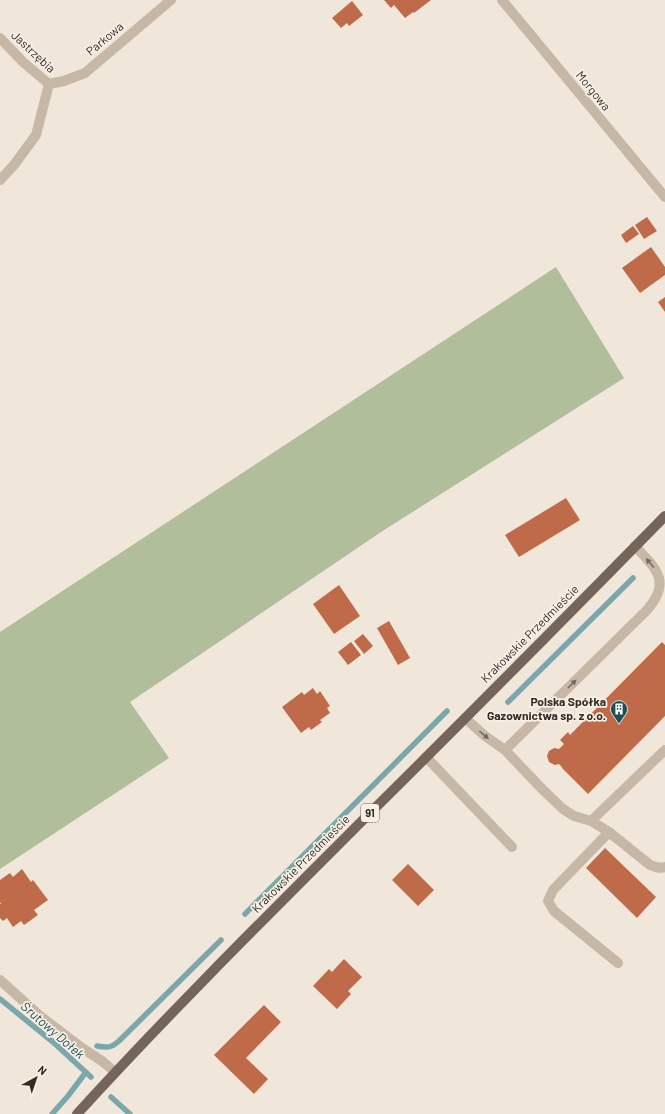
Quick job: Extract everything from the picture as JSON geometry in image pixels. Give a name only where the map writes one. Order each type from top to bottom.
[{"type":"main road","name":"Krakowskie Przedmieście","points":[[77,1114],[115,1072],[270,912],[665,516]]},
{"type":"street","name":"Parkowa","points":[[49,84],[64,81],[85,73],[171,0]]},
{"type":"street","name":"Morgowa","points":[[502,0],[665,197]]},
{"type":"street","name":"Jastrzębia","points":[[0,38],[49,84]]},
{"type":"street","points":[[0,180],[14,165],[36,135],[49,84]]},
{"type":"street","points":[[505,750],[654,602],[660,586],[659,577],[656,570],[635,546]]},
{"type":"street","points":[[465,718],[485,736],[505,750],[563,809],[574,816],[591,821],[609,832],[650,865],[661,869],[665,867]]},
{"type":"street","points":[[591,821],[665,750]]},
{"type":"street","points":[[426,757],[512,846]]},
{"type":"street","points":[[609,832],[553,890],[548,901],[554,911],[618,963]]},
{"type":"street","points":[[0,980],[40,1016],[115,1072]]},
{"type":"green space","points":[[556,267],[624,378],[381,532],[130,702],[169,758],[0,869],[0,632]]},
{"type":"building","points":[[384,0],[431,0],[405,18],[394,5],[391,8]]},
{"type":"building","points":[[352,1],[363,15],[349,26],[347,23],[341,28],[332,18]]},
{"type":"building","points":[[647,217],[657,231],[644,239],[635,225]]},
{"type":"building","points":[[633,226],[639,234],[626,243],[621,235]]},
{"type":"building","points":[[651,247],[665,267],[665,275],[640,293],[622,268]]},
{"type":"building","points":[[665,297],[665,312],[658,302]]},
{"type":"building","points":[[566,498],[580,520],[519,557],[505,535]]},
{"type":"building","points":[[339,585],[360,616],[334,634],[313,604]]},
{"type":"building","points":[[389,621],[410,658],[398,665],[377,628]]},
{"type":"building","points":[[363,634],[373,646],[364,654],[354,641]]},
{"type":"building","points":[[351,642],[361,655],[348,665],[338,652]]},
{"type":"building","name":"Polska Spółka Gazownictwa sp. z o.o.","points":[[662,642],[665,645],[665,716],[588,794],[559,764],[555,765],[549,762],[547,756],[549,751],[554,748],[559,749],[564,744],[560,740],[568,732],[570,735]]},
{"type":"building","points":[[313,688],[317,694],[320,691],[330,706],[327,708],[330,713],[320,720],[322,722],[311,730],[309,727],[301,733],[282,707],[302,692],[304,695]]},
{"type":"building","points":[[605,848],[656,897],[637,918],[586,868]]},
{"type":"building","points":[[408,864],[434,890],[418,906],[392,880]]},
{"type":"building","points":[[22,869],[31,882],[33,880],[48,900],[34,910],[38,915],[24,925],[21,921],[13,927],[7,918],[3,921],[0,918],[0,880],[10,873],[13,877]]},
{"type":"building","points":[[344,959],[362,977],[348,991],[351,994],[337,1009],[313,986],[329,969],[332,972]]},
{"type":"building","points":[[264,1005],[281,1022],[246,1058],[268,1079],[254,1094],[214,1055]]},
{"type":"waterway","points":[[508,702],[633,578]]},
{"type":"waterway","points":[[245,914],[447,711]]},
{"type":"waterway","points":[[97,1046],[109,1047],[119,1041],[221,940]]},
{"type":"waterway","name":"Śrutowy Dołek","points":[[0,999],[53,1042],[91,1077]]},
{"type":"waterway","points":[[52,1114],[86,1072]]},
{"type":"waterway","name":"Śrutowy Dołek","points":[[111,1097],[130,1114]]},
{"type":"place","name":"Polska Spółka Gazownictwa sp. z o.o.","points":[[619,724]]}]
